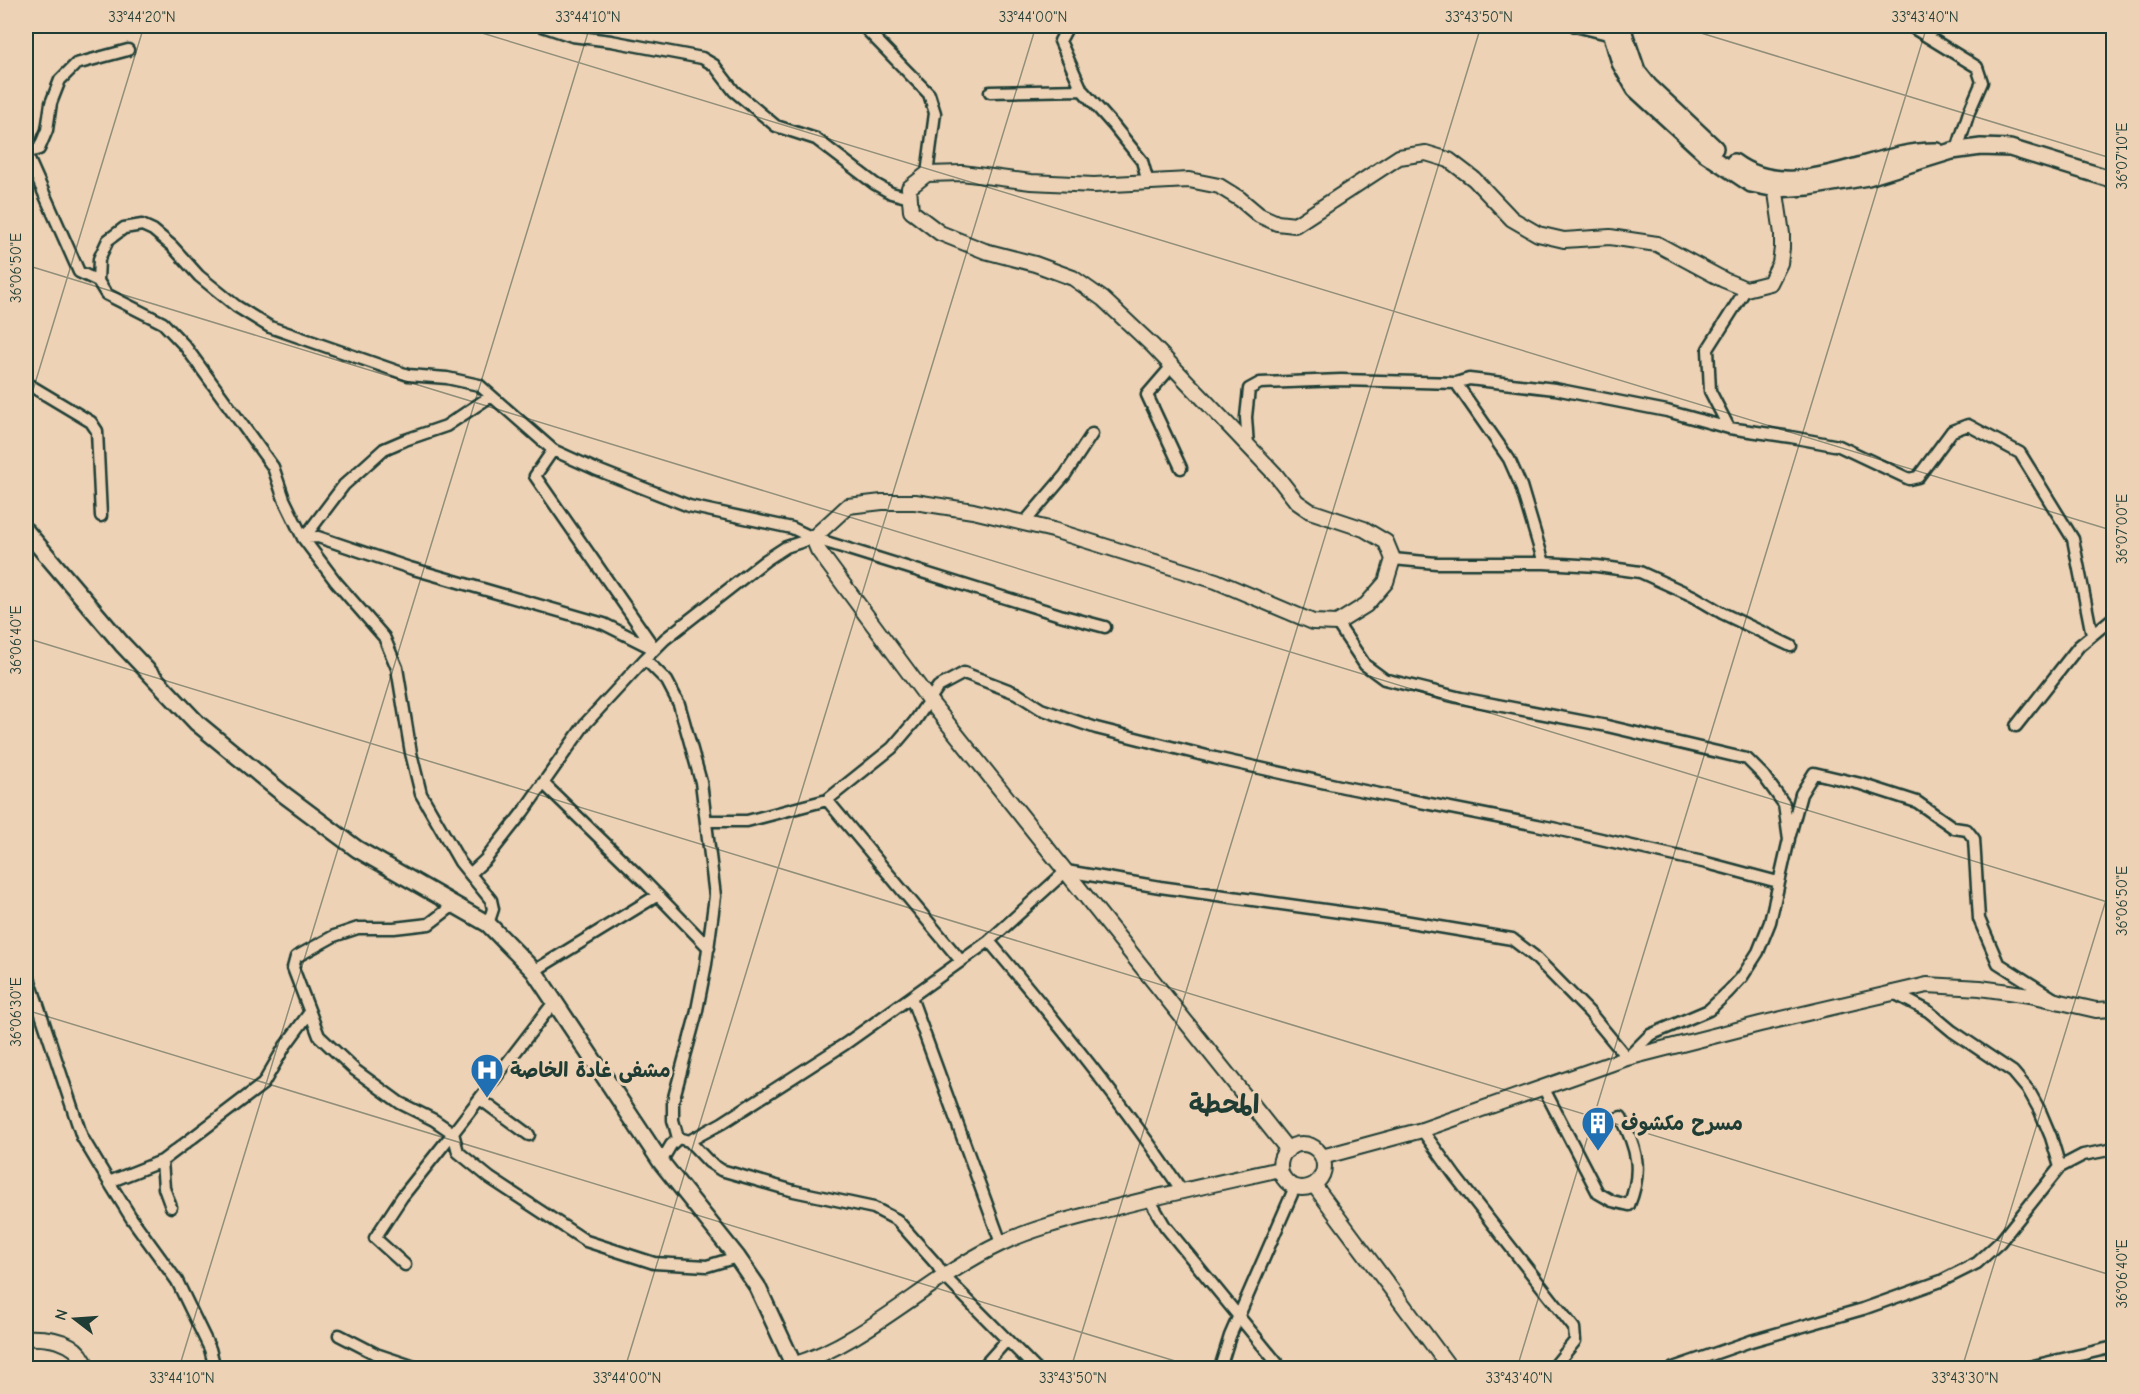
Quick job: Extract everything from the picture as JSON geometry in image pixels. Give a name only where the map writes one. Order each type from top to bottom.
[{"type":"main road","points":[[1616,29],[1620,63],[1635,89],[1706,154],[1750,184],[1809,188],[1868,177],[1954,151],[1981,147],[2010,148],[2114,180]]},
{"type":"main road","points":[[26,531],[122,644],[197,723],[282,793],[357,849],[488,924],[534,971],[661,1162],[737,1257],[757,1286],[773,1318],[791,1367]]},
{"type":"street","points":[[542,26],[572,36],[702,58],[714,65],[734,91],[776,126],[816,139],[875,183],[891,193],[910,198]]},
{"type":"street","points":[[863,26],[929,94],[934,113],[927,174]]},
{"type":"street","points":[[1068,26],[1060,41],[1082,90],[1142,161],[1148,182]]},
{"type":"street","points":[[1575,26],[1616,29]]},
{"type":"street","points":[[1910,26],[1977,67],[1982,82],[1954,151]]},
{"type":"street","points":[[128,50],[76,64],[60,80],[51,103],[47,130],[39,149],[26,153],[80,272],[98,281],[106,294],[163,323],[184,345],[273,467],[284,499],[304,538],[336,582],[384,637],[397,668],[411,753],[421,795],[460,862],[491,900],[493,909],[488,924]]},
{"type":"street","points":[[990,92],[1082,90]]},
{"type":"street","points":[[470,874],[523,813],[585,724],[654,649],[766,560],[786,547],[813,538],[848,506],[882,502],[915,502],[973,511],[1053,530],[1216,581],[1313,622],[1337,623],[1366,605],[1386,582],[1393,559],[1386,542],[1364,528],[1310,511],[1297,502],[1275,474],[1172,366],[1102,299],[1073,278],[1035,264],[985,251],[940,233],[911,211],[909,188],[927,174],[962,173],[1031,182],[1094,185],[1189,180],[1219,186],[1240,199],[1259,215],[1277,223],[1295,225],[1399,157],[1426,153],[1449,160],[1474,179],[1512,219],[1538,234],[1564,240],[1610,237],[1657,244],[1724,280],[1746,289],[1770,283],[1780,263],[1782,234],[1775,184]]},
{"type":"street","points":[[98,281],[99,259],[108,240],[124,228],[142,225],[153,230],[172,246],[199,276],[236,306],[270,327],[408,375],[447,378],[479,385],[553,450],[595,469],[689,506],[792,528],[813,538],[1105,627]]},
{"type":"street","points":[[1729,428],[1710,391],[1708,349],[1746,289]]},
{"type":"street","points":[[1172,366],[1147,395],[1181,468]]},
{"type":"street","points":[[1248,446],[1245,417],[1249,389],[1260,383],[1341,380],[1456,383],[1469,379],[1555,388],[1667,411],[1729,428],[1839,446],[1909,479],[1918,477],[1952,431],[1968,425],[2020,453],[2073,539],[2092,635]]},
{"type":"street","points":[[26,383],[91,422],[97,431],[101,516]]},
{"type":"street","points":[[1456,383],[1509,459],[1521,486],[1544,563]]},
{"type":"street","points":[[304,538],[344,485],[384,449],[446,426],[491,396]]},
{"type":"street","points":[[1024,523],[1065,476],[1092,434]]},
{"type":"street","points":[[553,450],[535,476],[654,649]]},
{"type":"street","points":[[304,538],[318,537],[410,568],[604,624],[654,649]]},
{"type":"street","points":[[813,538],[818,550],[929,700],[1288,1150]]},
{"type":"street","points":[[1393,559],[1436,563],[1544,563],[1597,566],[1640,572],[1694,596],[1722,613],[1791,646]]},
{"type":"street","points":[[2016,726],[2079,646],[2114,617]]},
{"type":"street","points":[[1337,623],[1365,665],[1384,679],[1461,698],[1607,726],[1747,759],[1763,775],[1784,804],[1789,839]]},
{"type":"street","points":[[645,659],[667,681],[679,704],[701,782],[715,896],[709,948],[696,1015],[674,1101],[673,1120],[683,1139],[721,1170],[794,1191],[874,1208],[897,1220],[937,1265],[942,1275],[1035,1368]]},
{"type":"street","points":[[707,821],[747,821],[826,800],[892,748],[915,721],[938,687],[964,673],[1016,693],[1041,709],[1096,728],[1215,758],[1563,831],[1707,863],[1778,882]]},
{"type":"street","points":[[1627,1058],[1650,1035],[1709,1010],[1742,977],[1758,952],[1770,922],[1801,794],[1814,773],[1861,784],[1917,802],[1954,828],[1967,830],[1974,838],[1979,919],[1998,963],[2056,1000]]},
{"type":"street","points":[[543,783],[709,948]]},
{"type":"street","points":[[826,800],[961,961]]},
{"type":"street","points":[[661,1162],[671,1145],[732,1117],[845,1044],[989,941],[1066,871]]},
{"type":"street","points":[[1066,871],[1160,888],[1404,921],[1512,939],[1534,956],[1574,997],[1627,1058]]},
{"type":"street","points":[[534,971],[658,895]]},
{"type":"street","points":[[455,904],[429,924],[394,928],[358,928],[334,936],[296,957],[293,968],[318,1036],[355,1070],[400,1103],[434,1120],[453,1133],[458,1152],[490,1178],[586,1241],[654,1263],[707,1266],[737,1257]]},
{"type":"street","points":[[989,941],[1084,1056],[1140,1129],[1182,1191]]},
{"type":"street","points":[[26,969],[82,1137],[132,1219],[177,1281],[210,1349],[215,1368]]},
{"type":"street","points":[[1322,1157],[1422,1130],[1627,1058],[1927,985],[1980,988],[2056,1000],[2096,1011],[2114,1009]]},
{"type":"street","points":[[1892,992],[1929,1011],[1952,1031],[2013,1072],[2029,1091],[2040,1111],[2052,1137],[2060,1167]]},
{"type":"street","points":[[911,997],[1001,1243]]},
{"type":"street","points":[[405,1265],[375,1238],[402,1197],[554,1002]]},
{"type":"street","points":[[109,1182],[162,1161],[263,1084],[285,1046],[310,1012]]},
{"type":"street","points":[[1544,1089],[1598,1193],[1612,1202],[1629,1205],[1638,1172],[1634,1142],[1621,1117],[1595,1126]]},
{"type":"street","points":[[480,1099],[529,1136]]},
{"type":"street","points":[[1422,1130],[1455,1176],[1574,1328],[1575,1341],[1553,1368]]},
{"type":"street","points":[[1294,1146],[1310,1146],[1322,1157],[1323,1172],[1314,1185],[1305,1188],[1295,1187],[1283,1177],[1280,1169],[1283,1155],[1294,1146]]},
{"type":"street","points":[[1674,1368],[1751,1341],[1863,1309],[1941,1281],[1977,1263],[2000,1242],[2060,1167],[2083,1155],[2114,1149]]},
{"type":"street","points":[[162,1161],[164,1188],[171,1207]]},
{"type":"street","points":[[791,1367],[817,1358],[921,1293],[942,1275],[1001,1243],[1059,1222],[1280,1169]]},
{"type":"street","points":[[1314,1185],[1450,1368]]},
{"type":"street","points":[[1220,1368],[1230,1336],[1295,1187]]},
{"type":"street","points":[[1149,1199],[1165,1226],[1281,1368]]},
{"type":"street","points":[[339,1335],[368,1350],[418,1368]]},
{"type":"street","points":[[26,1338],[52,1338],[72,1347],[85,1362],[87,1368]]},
{"type":"street","points":[[982,1368],[1007,1340]]},
{"type":"street","points":[[2025,1368],[2114,1347]]},
{"type":"place","name":"مشفى غادة الخاصة","points":[[487,1099]]},
{"type":"place","name":"مسرح مكشوف","points":[[1598,1152]]},
{"type":"district","name":"المحطة","points":[[1224,1105]]}]
